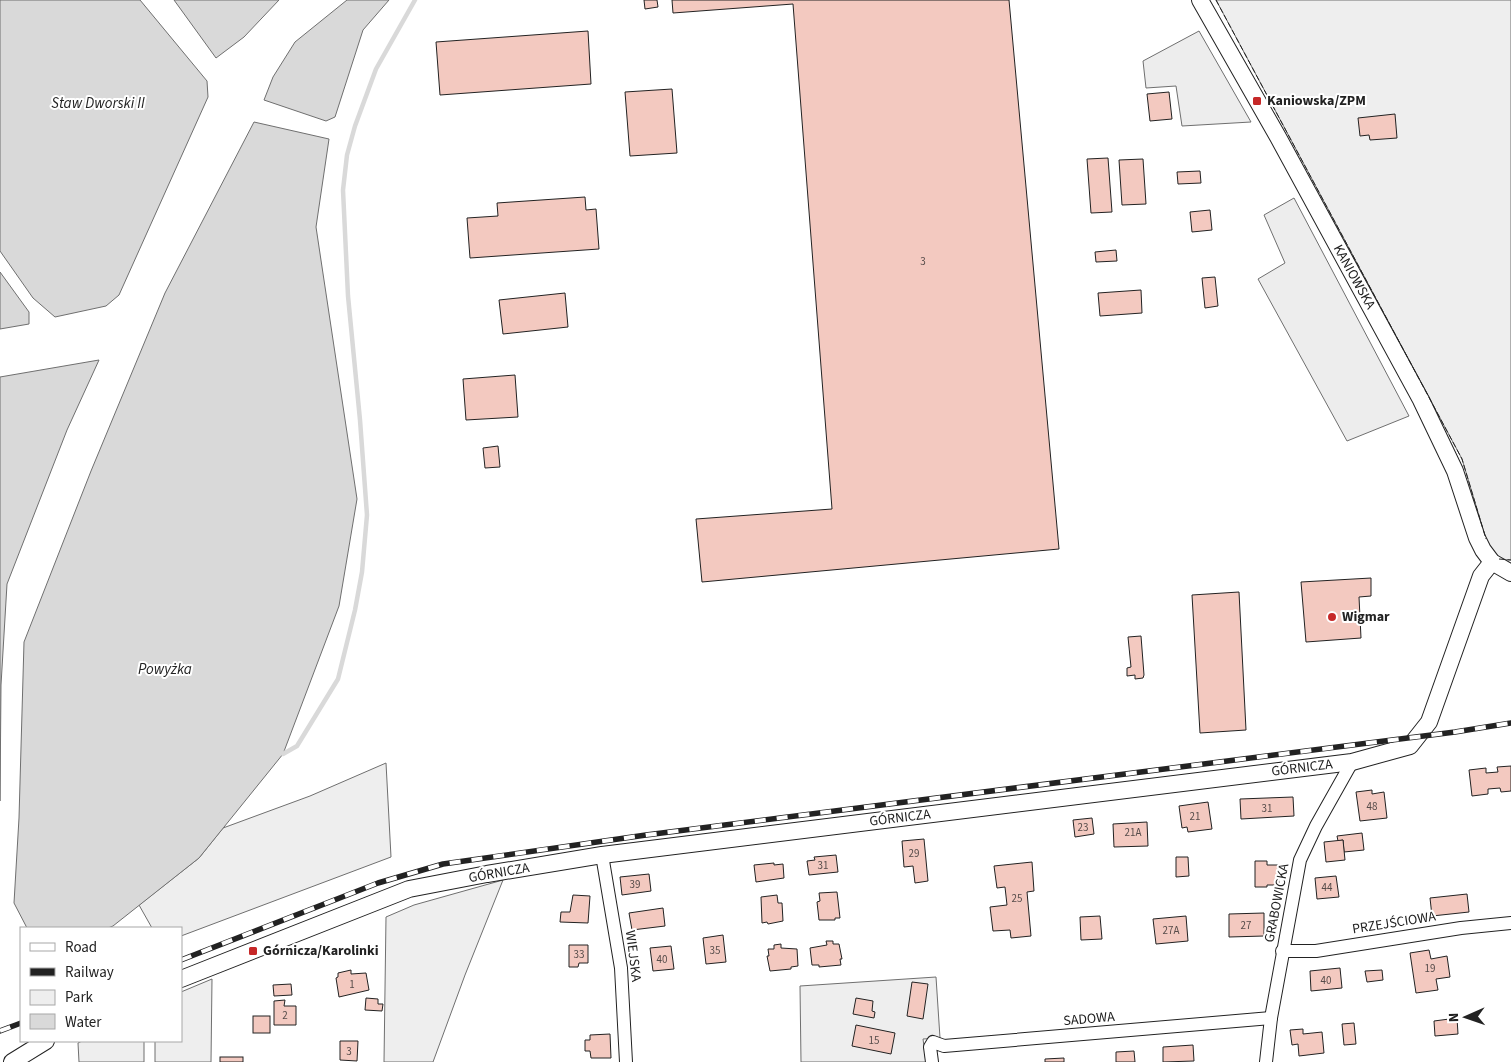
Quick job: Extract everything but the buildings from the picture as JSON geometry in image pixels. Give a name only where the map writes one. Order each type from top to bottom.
[{"type":"street","name":"KANIOWSKA","points":[[1200,0],[1278,137],[1421,400],[1454,471],[1477,538],[1492,562]]},
{"type":"street","points":[[1492,562],[1511,573]]},
{"type":"street","name":"GÓRNICZA","points":[[182,979],[409,889],[487,874],[602,855],[1352,762],[1410,746],[1429,722],[1481,576],[1492,562]]},
{"type":"street","name":"GRABOWICKA","points":[[1266,1062],[1270,1018],[1300,860],[1316,826],[1352,762]]},
{"type":"street","name":"WIEJSKA","points":[[602,855],[621,968],[626,1062]]},
{"type":"street","name":"PRZEJŚCIOWA","points":[[1282,951],[1316,951],[1461,928],[1511,924]]},
{"type":"street","name":"SADOWA","points":[[932,1062],[930,1047],[932,1042],[944,1046],[1270,1018]]},
{"type":"street","points":[[12,1062],[44,1042]]},
{"type":"green space","points":[[1216,0],[1511,0],[1511,560],[1492,559],[1462,459]]},
{"type":"green space","points":[[386,763],[391,857],[182,936],[182,927],[151,927],[139,905],[199,858],[223,828],[310,796]]},
{"type":"green space","points":[[503,880],[433,1062],[384,1062],[386,917],[414,905]]},
{"type":"green space","points":[[936,977],[940,1038],[923,1039],[926,1062],[801,1062],[800,986]]},
{"type":"green space","points":[[212,979],[211,1062],[155,1062],[155,1042],[182,1042],[182,992]]},
{"type":"green space","points":[[144,1042],[144,1062],[79,1062],[78,1043]]},
{"type":"shaded area","points":[[1199,31],[1251,122],[1182,126],[1176,86],[1146,88],[1143,61]]},
{"type":"shaded area","points":[[1294,198],[1409,416],[1347,441],[1258,279],[1285,263],[1264,215]]},
{"type":"water","name":"Staw Dworski II","points":[[0,0],[140,0],[207,81],[208,97],[119,295],[106,306],[55,317],[33,298],[0,251]]},
{"type":"water","points":[[174,0],[279,0],[244,37],[216,58]]},
{"type":"water","points":[[347,0],[389,0],[363,30],[335,117],[326,121],[264,100],[273,77],[295,42]]},
{"type":"water","name":"Powyżka","points":[[254,122],[329,139],[316,227],[357,499],[339,606],[283,754],[199,858],[110,927],[26,927],[14,903],[19,818],[24,642],[91,471],[165,293]]},
{"type":"water","points":[[0,272],[29,312],[29,324],[0,329]]},
{"type":"water","points":[[99,360],[67,430],[7,584],[1,685],[0,801],[0,377]]},
{"type":"waterway","points":[[283,754],[297,746],[338,679],[362,572],[367,515],[348,296],[343,190],[347,155],[355,126],[376,69],[415,0]]},
{"type":"railway","points":[[182,960],[378,883],[443,864],[646,835],[1455,732],[1511,723]]},
{"type":"railway","points":[[0,1031],[20,1023]]},
{"type":"fence","points":[[1216,0],[1462,459],[1486,539]]},
{"type":"fence","points":[[1499,559],[1511,560]]},
{"type":"place","name":"Kaniowska/ZPM","points":[[1257,101]]},
{"type":"place","name":"Wigmar","points":[[1332,617]]},
{"type":"place","name":"Górnicza/Karolinki","points":[[253,951]]}]
